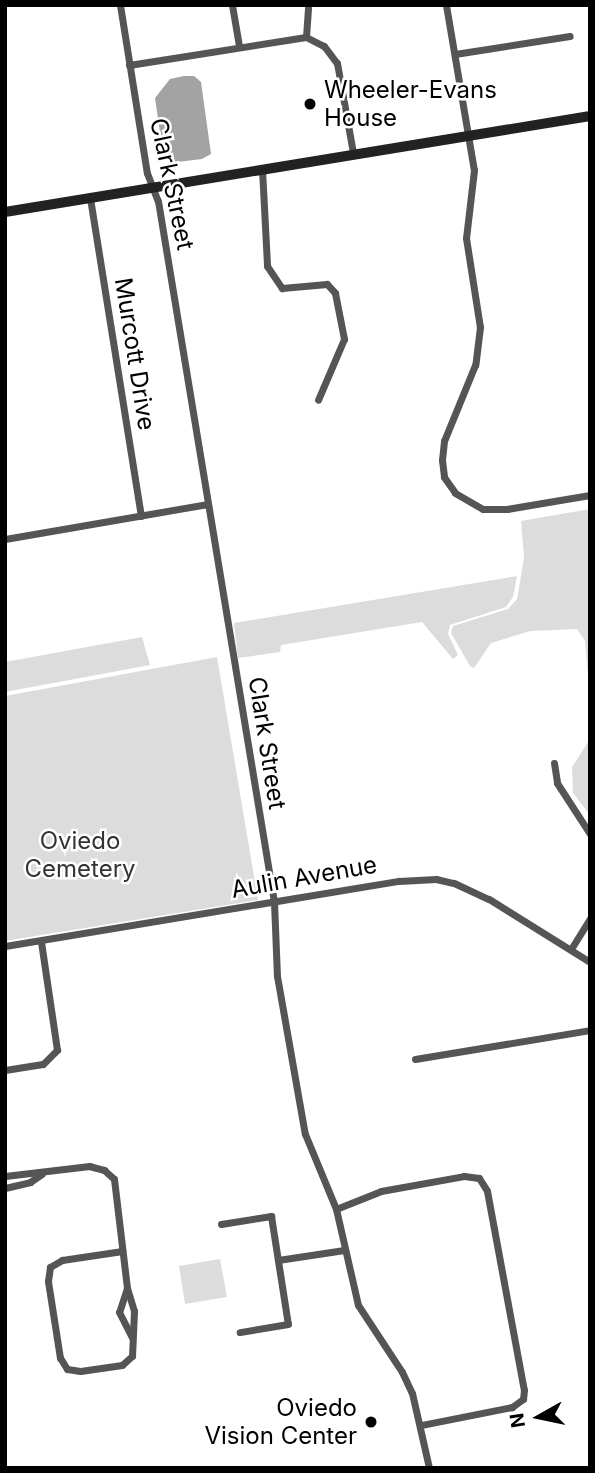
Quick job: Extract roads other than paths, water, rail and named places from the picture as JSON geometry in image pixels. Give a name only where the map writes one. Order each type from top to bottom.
[{"type":"street","name":"Clark Street","points":[[120,5],[147,173],[153,187],[208,504],[274,902],[277,976],[305,1134],[336,1209],[358,1305],[402,1372],[421,1425],[429,1468]]},
{"type":"street","points":[[232,5],[239,46]]},
{"type":"street","points":[[306,37],[308,5]]},
{"type":"street","points":[[446,5],[469,134],[474,186],[466,238],[480,327],[480,345],[475,365],[444,441],[444,477],[455,493],[483,509],[507,509],[587,496]]},
{"type":"street","points":[[455,54],[570,36]]},
{"type":"street","points":[[130,65],[306,37],[324,47],[337,63],[353,153]]},
{"type":"street","points":[[5,212],[590,116]]},
{"type":"street","points":[[262,169],[267,266],[282,288],[327,284],[335,293],[344,339],[318,400]]},
{"type":"street","name":"Murcott Drive","points":[[90,198],[141,516]]},
{"type":"street","points":[[5,540],[208,504]]},
{"type":"street","points":[[555,763],[557,783],[590,834]]},
{"type":"street","name":"Aulin Avenue","points":[[5,946],[399,881],[436,879],[454,883],[489,900],[590,961]]},
{"type":"street","points":[[571,949],[590,919]]},
{"type":"street","points":[[5,1070],[43,1064],[57,1050],[41,941]]},
{"type":"street","points":[[415,1059],[590,1030]]},
{"type":"street","points":[[5,1176],[42,1174],[89,1166],[104,1170],[114,1179],[127,1289],[134,1311],[132,1356],[122,1365],[79,1371],[66,1369],[60,1358],[48,1280],[50,1267],[62,1260],[122,1251]]},
{"type":"street","points":[[5,1188],[30,1182],[42,1174]]},
{"type":"street","points":[[336,1209],[381,1191],[464,1176],[479,1178],[487,1191],[523,1398],[512,1407],[421,1425]]},
{"type":"street","points":[[221,1224],[271,1216],[288,1324],[240,1332]]},
{"type":"street","points":[[278,1260],[344,1250]]},
{"type":"street","points":[[127,1289],[119,1312],[132,1337]]},
{"type":"place","name":"Wheeler-Evans House","points":[[310,104]]},
{"type":"place","name":"Oviedo Vision Center","points":[[371,1422]]},
{"type":"park label","name":"Oviedo Cemetery","points":[[80,855]]}]
